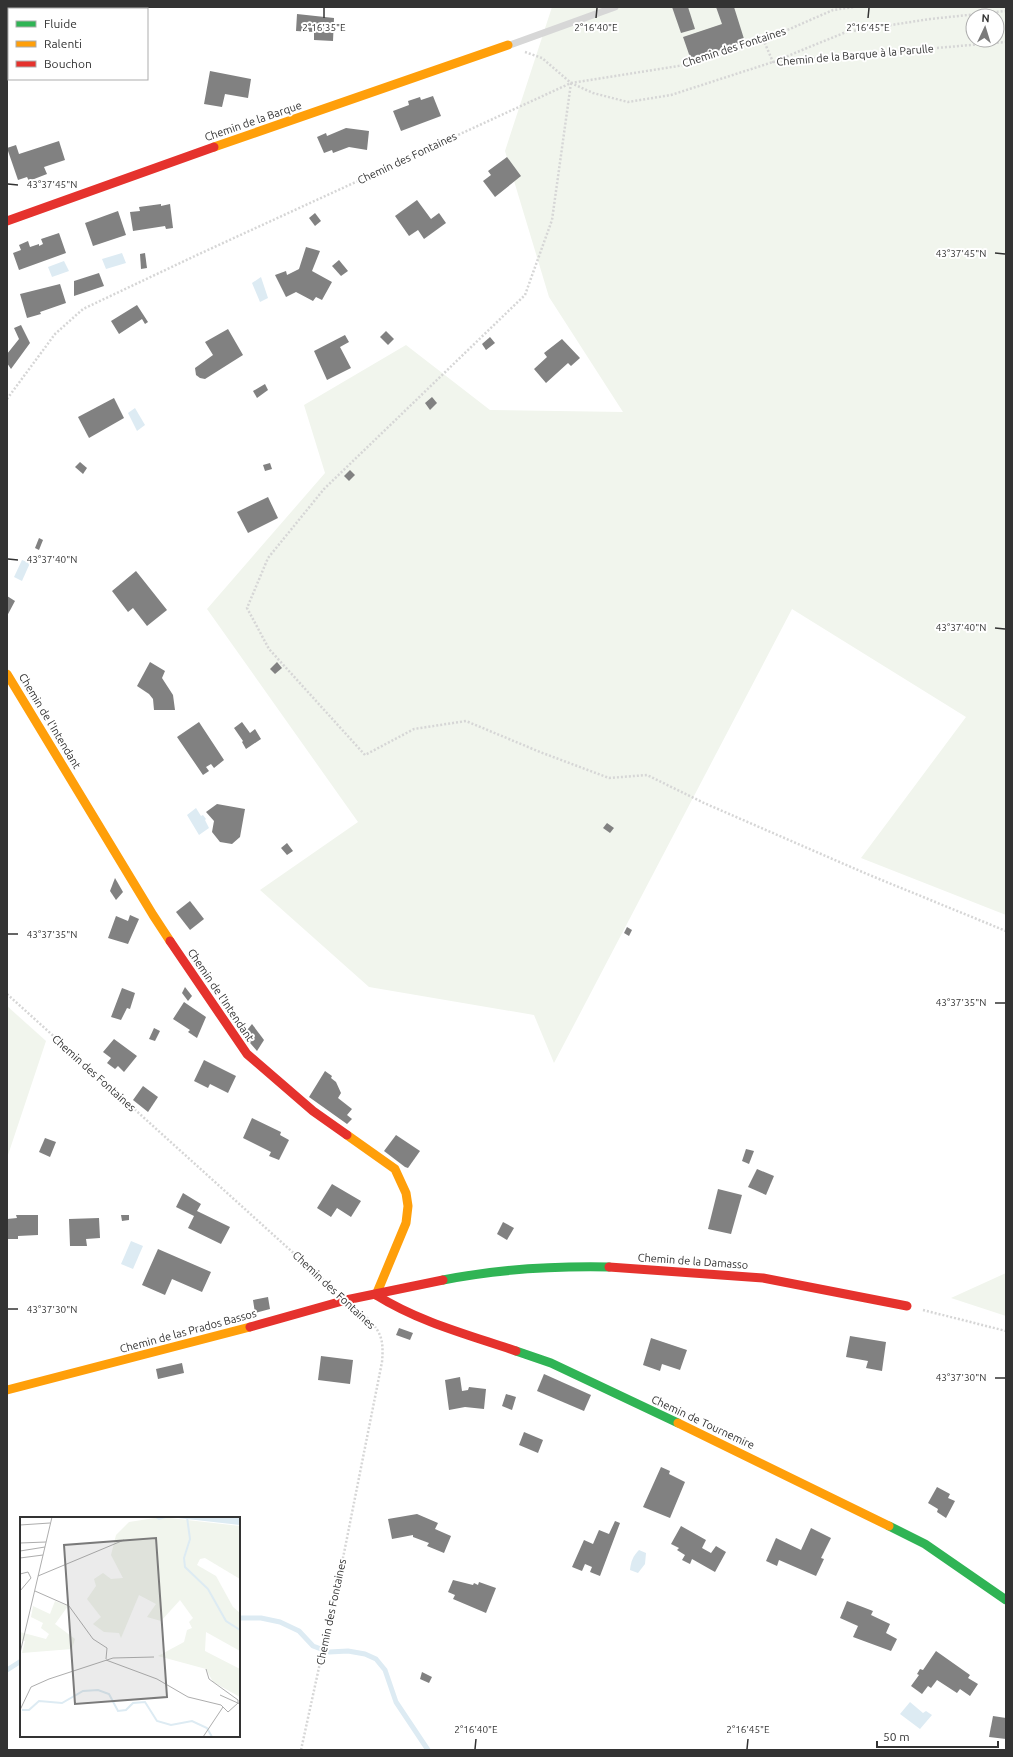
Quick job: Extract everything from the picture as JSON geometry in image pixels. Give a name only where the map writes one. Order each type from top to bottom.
[{"type":"street","name":"Chemin de la Barque","points":[[7,221],[508,45]]},
{"type":"street","name":"Chemin de l'Intendant","points":[[7,674],[153,916],[247,1054],[312,1112],[395,1169],[406,1193],[408,1206],[406,1223],[376,1295]]},
{"type":"street","name":"Chemin de la Damasso","points":[[376,1295],[458,1277],[520,1269],[563,1266],[630,1268],[763,1278],[907,1306]]},
{"type":"street","name":"Chemin de las Prados Bassos","points":[[7,1390],[123,1361],[346,1300],[376,1295]]},
{"type":"street","name":"Chemin de Tournemire","points":[[376,1295],[395,1307],[419,1318],[551,1363],[745,1455],[925,1544],[1006,1600]]},
{"type":"lane","points":[[508,45],[615,7]]},
{"type":"path","name":"Chemin des Fontaines","points":[[7,399],[55,334],[84,309],[571,83],[691,64],[776,35],[833,10],[854,7]]},
{"type":"path","points":[[764,39],[772,62],[846,32],[930,19],[1006,11]]},
{"type":"path","name":"Chemin de la Barque à la Parulle","points":[[508,45],[542,58],[571,83],[592,93],[628,102],[671,95],[772,62],[1006,42]]},
{"type":"path","points":[[571,83],[552,220],[525,295],[324,489],[268,558],[247,608],[269,649],[364,755],[414,729],[466,722],[609,778],[646,775],[704,803],[867,874],[1006,931]]},
{"type":"path","name":"Chemin des Fontaines","points":[[7,994],[373,1324],[384,1344],[382,1362],[344,1553],[301,1750]]},
{"type":"path","points":[[907,1306],[1006,1331]]},
{"type":"shaded area","points":[[552,7],[1006,7],[1006,915],[861,858],[966,717],[792,609],[554,1063],[534,1015],[369,987],[260,890],[358,822],[207,609],[325,473],[304,405],[406,345],[490,410],[623,412],[549,297],[505,151]]},
{"type":"shaded area","points":[[122,253],[126,263],[106,269],[102,259]]},
{"type":"shaded area","points":[[64,261],[69,271],[52,277],[48,267]]},
{"type":"shaded area","points":[[261,277],[268,298],[260,302],[252,283]]},
{"type":"shaded area","points":[[135,408],[145,425],[137,431],[128,413]]},
{"type":"shaded area","points":[[22,560],[30,563],[22,581],[14,577]]},
{"type":"shaded area","points":[[196,808],[201,816],[203,815],[206,819],[205,820],[209,828],[199,835],[187,815]]},
{"type":"shaded area","points":[[7,1006],[46,1041],[8,1155],[7,1155]]},
{"type":"shaded area","points":[[131,1241],[143,1246],[133,1269],[121,1264]]},
{"type":"shaded area","points":[[1006,1273],[1006,1316],[951,1298]]},
{"type":"shaded area","points":[[639,1550],[646,1553],[645,1564],[638,1573],[630,1570],[635,1554]]},
{"type":"shaded area","points":[[910,1702],[923,1713],[926,1711],[932,1715],[920,1729],[900,1714]]},
{"type":"building","points":[[672,7],[688,7],[695,29],[681,33]]},
{"type":"building","points":[[716,7],[734,7],[745,42],[691,60],[683,37],[722,24]]},
{"type":"building","points":[[297,14],[334,18],[333,41],[314,40],[314,32],[296,31]]},
{"type":"building","points":[[210,71],[251,79],[248,98],[225,94],[222,107],[204,104]]},
{"type":"building","points":[[433,96],[441,116],[401,131],[393,111],[409,105],[408,101],[420,97],[421,100]]},
{"type":"building","points":[[346,128],[369,131],[367,150],[349,147],[333,153],[332,150],[324,153],[317,137],[326,133],[327,136]]},
{"type":"building","points":[[59,141],[65,160],[44,167],[47,174],[29,181],[27,177],[18,180],[7,148],[16,145],[19,154]]},
{"type":"building","points":[[507,157],[521,176],[495,197],[483,181],[491,175],[488,171]]},
{"type":"building","points":[[417,200],[431,219],[439,213],[446,223],[424,239],[418,230],[409,236],[395,216]]},
{"type":"building","points":[[161,204],[161,206],[170,204],[173,228],[166,229],[165,226],[133,231],[130,212],[140,211],[139,207]]},
{"type":"building","points":[[118,211],[126,235],[93,246],[85,223]]},
{"type":"building","points":[[315,213],[321,221],[315,226],[309,218]]},
{"type":"building","points":[[59,233],[66,253],[19,270],[13,253],[21,250],[19,245],[28,241],[30,247],[39,244],[39,246],[43,244],[41,239]]},
{"type":"building","points":[[306,247],[320,251],[312,271],[332,282],[322,300],[316,297],[313,301],[296,292],[286,297],[275,275],[286,271],[287,275],[299,269]]},
{"type":"building","points":[[145,253],[147,268],[141,269],[140,254]]},
{"type":"building","points":[[339,260],[348,271],[341,276],[332,266]]},
{"type":"building","points":[[99,273],[104,286],[74,296],[74,281]]},
{"type":"building","points":[[60,284],[66,303],[40,312],[41,314],[27,318],[20,294]]},
{"type":"building","points":[[137,305],[148,322],[145,324],[142,319],[119,334],[111,321]]},
{"type":"building","points":[[21,325],[30,343],[11,369],[7,363],[7,354],[19,339],[14,328]]},
{"type":"building","points":[[228,329],[243,355],[205,379],[200,378],[196,375],[195,368],[213,355],[205,342]]},
{"type":"building","points":[[386,331],[394,339],[388,345],[380,337]]},
{"type":"building","points":[[345,335],[349,342],[340,347],[351,368],[327,380],[314,351]]},
{"type":"building","points":[[490,337],[495,343],[486,350],[482,344]]},
{"type":"building","points":[[562,339],[580,358],[571,366],[568,363],[546,383],[534,369],[547,357],[544,353]]},
{"type":"building","points":[[265,384],[268,390],[257,398],[253,391]]},
{"type":"building","points":[[432,397],[437,403],[430,410],[425,403]]},
{"type":"building","points":[[114,398],[124,418],[89,438],[78,417]]},
{"type":"building","points":[[80,462],[87,468],[83,474],[75,467]]},
{"type":"building","points":[[270,463],[272,469],[265,471],[263,465]]},
{"type":"building","points":[[350,470],[355,475],[349,481],[344,476]]},
{"type":"building","points":[[268,497],[278,518],[248,533],[237,512]]},
{"type":"building","points":[[39,538],[43,540],[39,550],[35,548]]},
{"type":"building","points":[[136,571],[167,610],[147,626],[133,608],[128,612],[112,591]]},
{"type":"building","points":[[7,596],[15,601],[7,616]]},
{"type":"building","points":[[150,662],[165,671],[162,678],[173,695],[175,710],[154,710],[153,699],[149,694],[137,686]]},
{"type":"building","points":[[277,662],[282,668],[275,674],[270,669]]},
{"type":"building","points":[[199,722],[224,760],[214,768],[211,764],[206,767],[209,771],[203,775],[177,737]]},
{"type":"building","points":[[242,722],[250,733],[255,729],[261,739],[246,749],[242,742],[243,741],[234,728]]},
{"type":"building","points":[[217,804],[245,809],[240,837],[232,844],[220,842],[212,832],[214,821],[206,812]]},
{"type":"building","points":[[607,823],[614,828],[610,833],[603,828]]},
{"type":"building","points":[[287,843],[293,851],[287,855],[281,848]]},
{"type":"building","points":[[115,878],[123,892],[116,900],[110,891]]},
{"type":"building","points":[[190,901],[204,919],[190,930],[176,912]]},
{"type":"building","points":[[130,915],[139,919],[128,944],[108,938],[116,916],[128,921]]},
{"type":"building","points":[[627,927],[632,930],[629,936],[624,933]]},
{"type":"building","points":[[185,987],[192,996],[188,1001],[182,993]]},
{"type":"building","points":[[122,988],[135,993],[130,1009],[127,1008],[121,1020],[111,1017]]},
{"type":"building","points":[[184,1002],[206,1017],[197,1038],[188,1032],[190,1030],[173,1019]]},
{"type":"building","points":[[252,1024],[264,1040],[257,1051],[243,1035]]},
{"type":"building","points":[[154,1028],[160,1031],[155,1041],[149,1039]]},
{"type":"building","points":[[114,1039],[137,1056],[124,1072],[118,1066],[115,1069],[107,1063],[111,1058],[103,1052]]},
{"type":"building","points":[[204,1060],[236,1076],[228,1093],[210,1084],[208,1088],[194,1081]]},
{"type":"building","points":[[325,1071],[332,1076],[331,1078],[336,1082],[341,1093],[338,1098],[352,1109],[347,1115],[352,1119],[347,1124],[309,1097]]},
{"type":"building","points":[[143,1086],[158,1097],[148,1112],[133,1100]]},
{"type":"building","points":[[252,1118],[281,1132],[280,1135],[289,1140],[279,1160],[269,1156],[271,1152],[243,1138]]},
{"type":"building","points":[[396,1135],[420,1151],[408,1168],[384,1151]]},
{"type":"building","points":[[45,1138],[56,1142],[50,1157],[39,1152]]},
{"type":"building","points":[[746,1149],[754,1151],[749,1164],[742,1161]]},
{"type":"building","points":[[757,1169],[774,1176],[766,1195],[748,1187]]},
{"type":"building","points":[[332,1184],[361,1201],[351,1217],[337,1208],[331,1217],[317,1208]]},
{"type":"building","points":[[718,1189],[742,1195],[731,1234],[708,1229]]},
{"type":"building","points":[[183,1193],[201,1204],[197,1211],[230,1227],[221,1244],[188,1228],[194,1216],[176,1207]]},
{"type":"building","points":[[16,1215],[38,1215],[38,1235],[18,1236],[18,1239],[7,1239],[7,1219],[17,1218]]},
{"type":"building","points":[[121,1215],[129,1215],[129,1220],[122,1221]]},
{"type":"building","points":[[99,1218],[100,1238],[86,1239],[87,1246],[70,1246],[69,1219]]},
{"type":"building","points":[[503,1222],[514,1228],[507,1240],[497,1234]]},
{"type":"building","points":[[158,1249],[211,1272],[202,1292],[172,1279],[165,1295],[142,1285]]},
{"type":"building","points":[[268,1297],[270,1309],[255,1313],[253,1300]]},
{"type":"building","points":[[399,1328],[413,1333],[410,1340],[396,1335]]},
{"type":"building","points":[[850,1336],[886,1342],[882,1371],[866,1368],[868,1361],[846,1357]]},
{"type":"building","points":[[651,1338],[687,1350],[680,1370],[662,1364],[660,1371],[643,1365]]},
{"type":"building","points":[[321,1356],[353,1360],[350,1384],[318,1380]]},
{"type":"building","points":[[182,1363],[184,1373],[158,1379],[156,1369]]},
{"type":"building","points":[[544,1374],[591,1395],[584,1411],[537,1391]]},
{"type":"building","points":[[460,1377],[462,1391],[468,1390],[469,1387],[486,1389],[484,1409],[465,1407],[449,1410],[445,1380]]},
{"type":"building","points":[[506,1394],[516,1397],[512,1410],[502,1406]]},
{"type":"building","points":[[524,1432],[543,1440],[538,1453],[519,1445]]},
{"type":"building","points":[[661,1467],[670,1471],[669,1474],[685,1482],[670,1518],[643,1507]]},
{"type":"building","points":[[937,1487],[950,1494],[948,1498],[955,1501],[946,1518],[937,1512],[938,1509],[928,1503]]},
{"type":"building","points":[[417,1514],[438,1523],[435,1529],[451,1536],[444,1553],[427,1546],[429,1543],[413,1537],[413,1535],[392,1539],[388,1519]]},
{"type":"building","points":[[615,1521],[620,1523],[600,1576],[590,1572],[592,1567],[585,1564],[582,1571],[572,1567],[584,1540],[593,1544],[599,1530],[609,1534]]},
{"type":"building","points":[[681,1526],[706,1540],[702,1548],[711,1553],[716,1546],[726,1552],[715,1572],[692,1559],[690,1564],[682,1560],[685,1555],[677,1550],[679,1548],[671,1544]]},
{"type":"building","points":[[811,1528],[831,1538],[821,1558],[824,1559],[816,1576],[779,1560],[777,1566],[766,1561],[776,1538],[801,1550]]},
{"type":"building","points":[[453,1580],[473,1585],[474,1583],[478,1585],[479,1582],[496,1588],[486,1613],[453,1599],[455,1595],[448,1592]]},
{"type":"building","points":[[847,1601],[873,1611],[871,1615],[890,1624],[886,1633],[897,1639],[891,1651],[853,1637],[858,1626],[840,1618]]},
{"type":"building","points":[[936,1651],[970,1675],[968,1678],[978,1684],[970,1696],[960,1689],[957,1693],[937,1680],[931,1688],[928,1686],[922,1694],[911,1686],[919,1675],[917,1674],[920,1669],[923,1670]]},
{"type":"building","points":[[422,1672],[432,1677],[429,1683],[420,1679]]},
{"type":"building","points":[[993,1716],[1006,1718],[1006,1739],[989,1737]]},
{"type":"waterway","points":[[240,1618],[261,1618],[280,1622],[299,1631],[313,1646],[329,1652],[348,1651],[365,1654],[376,1659],[385,1670],[396,1702],[428,1750]]},
{"type":"waterway","points":[[7,1670],[20,1662]]},
{"type":"traffic: fast","points":[[443,1280],[484,1273],[526,1269],[609,1267]]},
{"type":"traffic: fast","points":[[516,1351],[551,1363],[678,1423]]},
{"type":"traffic: fast","points":[[889,1526],[925,1544],[1006,1600]]},
{"type":"traffic: slow","points":[[214,147],[508,45]]},
{"type":"traffic: slow","points":[[7,674],[170,941]]},
{"type":"traffic: slow","points":[[347,1135],[395,1169],[406,1193],[408,1206],[406,1223],[376,1295]]},
{"type":"traffic: slow","points":[[7,1390],[250,1327]]},
{"type":"traffic: slow","points":[[678,1423],[889,1526]]},
{"type":"traffic: jam","points":[[7,221],[214,147]]},
{"type":"traffic: jam","points":[[170,941],[247,1054],[313,1111],[347,1135]]},
{"type":"traffic: jam","points":[[609,1267],[763,1278],[907,1306]]},
{"type":"traffic: jam","points":[[250,1327],[346,1300],[443,1280]]},
{"type":"traffic: jam","points":[[376,1295],[409,1313],[516,1351]]}]
